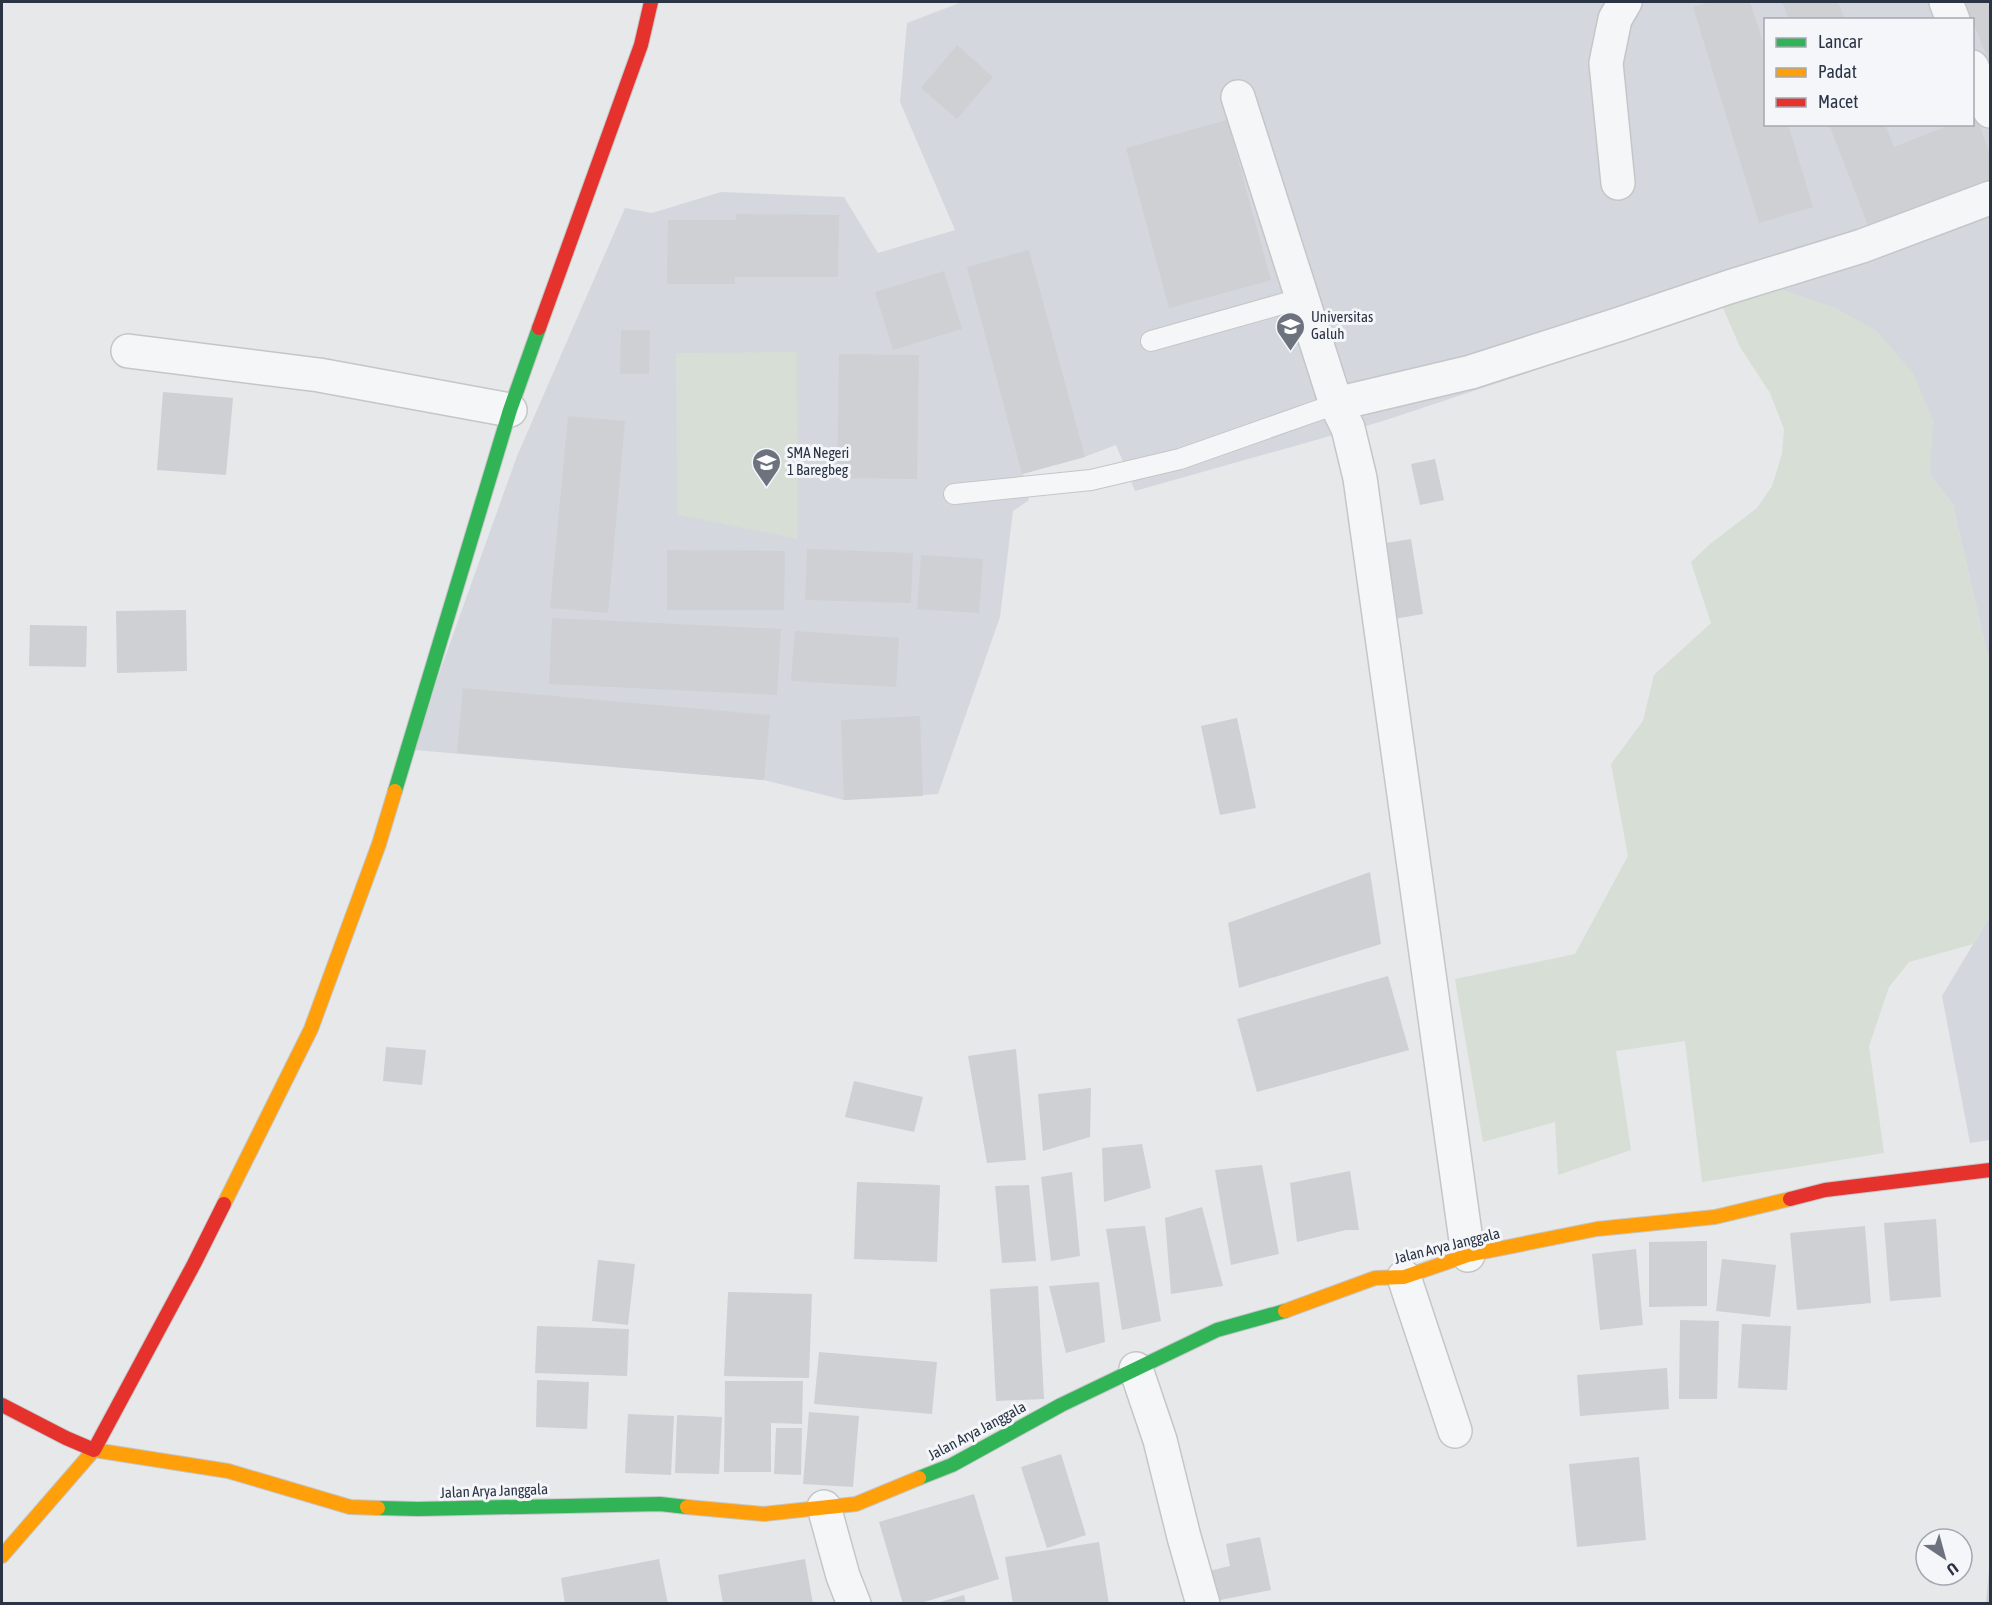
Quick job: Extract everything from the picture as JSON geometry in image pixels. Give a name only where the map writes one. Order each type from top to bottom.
[{"type":"street","points":[[1618,183],[1605,63],[1615,19],[1625,2]]},
{"type":"street","points":[[1946,2],[1952,18]]},
{"type":"street","points":[[2,1556],[94,1450],[194,1264],[311,1029],[379,844],[510,410],[641,45],[650,9]]},
{"type":"street","points":[[1974,72],[1990,111]]},
{"type":"street","points":[[1238,97],[1336,404],[1348,428],[1360,478],[1468,1256]]},
{"type":"street","points":[[1336,404],[1481,369],[1729,287],[1862,246],[1990,198]]},
{"type":"street","points":[[128,351],[319,375],[510,410]]},
{"type":"street","name":"Jalan Arya Janggala","points":[[2,1405],[94,1450],[228,1471],[350,1507],[418,1509],[660,1504],[764,1514],[856,1504],[952,1465],[1061,1405],[1217,1330],[1270,1317],[1375,1278],[1404,1277],[1468,1256],[1597,1229],[1715,1217],[1825,1190],[1990,1170]]},
{"type":"street","points":[[1404,1277],[1455,1431]]},
{"type":"street","points":[[1136,1369],[1160,1440],[1203,1604]]},
{"type":"street","points":[[824,1507],[843,1576],[854,1604]]},
{"type":"lane","points":[[1151,342],[1303,298]]},
{"type":"lane","points":[[954,494],[1091,480],[1180,459],[1336,404]]},
{"type":"shaded area","points":[[962,2],[1990,2],[1990,666],[1953,505],[1929,473],[1933,420],[1751,292],[1723,308],[1383,421],[1135,491],[1116,445],[1084,457],[1023,474],[1029,500],[1013,511],[1000,617],[938,794],[844,800],[764,780],[415,750],[440,671],[517,456],[625,208],[652,213],[721,192],[844,197],[878,253],[955,230],[900,102],[907,23]]},
{"type":"shaded area","points":[[1781,289],[1836,308],[1877,331],[1913,373],[1933,420],[1930,473],[1953,505],[1990,666],[1990,916],[1973,944],[1909,962],[1889,987],[1869,1046],[1884,1153],[1702,1182],[1685,1041],[1616,1051],[1631,1150],[1558,1175],[1555,1122],[1483,1142],[1455,979],[1575,954],[1628,856],[1611,764],[1643,721],[1654,675],[1711,623],[1691,562],[1710,544],[1757,508],[1772,486],[1782,454],[1784,429],[1770,393],[1740,347],[1723,308],[1751,292]]},
{"type":"shaded area","points":[[797,352],[798,539],[677,515],[676,353]]},
{"type":"shaded area","points":[[1990,916],[1990,1140],[1970,1143],[1942,996]]},
{"type":"building","points":[[1711,2],[1750,2],[1764,45],[1764,126],[1789,126],[1813,207],[1759,223],[1693,7]]},
{"type":"building","points":[[1782,2],[1838,2],[1844,18],[1788,18]]},
{"type":"building","points":[[1965,2],[1990,2],[1990,64],[1974,25],[1974,18],[1971,18]]},
{"type":"building","points":[[957,45],[993,77],[957,119],[921,88]]},
{"type":"building","points":[[1976,115],[1990,155],[1990,190],[1872,236],[1830,126],[1886,126],[1894,147],[1947,126],[1974,126]]},
{"type":"building","points":[[1227,120],[1271,280],[1169,308],[1126,148]]},
{"type":"building","points":[[736,214],[839,215],[838,277],[735,277],[735,284],[667,284],[668,220],[736,220]]},
{"type":"building","points":[[1029,250],[1085,457],[1022,474],[967,267]]},
{"type":"building","points":[[944,271],[962,329],[893,350],[875,292]]},
{"type":"building","points":[[621,330],[650,330],[649,374],[620,374]]},
{"type":"building","points":[[839,354],[919,355],[917,479],[837,478]]},
{"type":"building","points":[[163,392],[233,398],[226,475],[157,470]]},
{"type":"building","points":[[568,416],[625,421],[608,613],[550,608]]},
{"type":"building","points":[[1435,459],[1444,500],[1420,505],[1411,464]]},
{"type":"building","points":[[1411,539],[1423,614],[1394,619],[1380,544]]},
{"type":"building","points":[[807,549],[913,553],[911,603],[805,600]]},
{"type":"building","points":[[667,550],[785,551],[784,610],[667,610]]},
{"type":"building","points":[[921,555],[983,559],[979,613],[917,609]]},
{"type":"building","points":[[186,610],[187,671],[117,673],[116,611]]},
{"type":"building","points":[[552,618],[781,629],[777,695],[549,684]]},
{"type":"building","points":[[30,625],[87,626],[86,667],[29,666]]},
{"type":"building","points":[[795,631],[899,638],[896,687],[791,681]]},
{"type":"building","points":[[463,688],[770,715],[764,780],[457,753]]},
{"type":"building","points":[[920,716],[923,796],[844,800],[841,720]]},
{"type":"building","points":[[1237,718],[1256,808],[1220,815],[1201,726]]},
{"type":"building","points":[[1370,872],[1381,944],[1239,988],[1228,923]]},
{"type":"building","points":[[1388,976],[1409,1050],[1257,1092],[1237,1019]]},
{"type":"building","points":[[386,1047],[426,1050],[422,1085],[383,1081]]},
{"type":"building","points":[[1016,1049],[1026,1160],[987,1163],[968,1056]]},
{"type":"building","points":[[854,1081],[923,1097],[914,1132],[845,1117]]},
{"type":"building","points":[[1091,1088],[1090,1137],[1043,1151],[1038,1094]]},
{"type":"building","points":[[1142,1144],[1151,1188],[1104,1202],[1102,1148]]},
{"type":"building","points":[[1262,1165],[1279,1254],[1231,1265],[1215,1170]]},
{"type":"building","points":[[1350,1171],[1359,1230],[1346,1230],[1297,1242],[1290,1183]]},
{"type":"building","points":[[1072,1172],[1080,1256],[1051,1261],[1041,1177]]},
{"type":"building","points":[[857,1182],[940,1185],[937,1262],[854,1259]]},
{"type":"building","points":[[1029,1185],[1036,1261],[1002,1263],[995,1186]]},
{"type":"building","points":[[1202,1207],[1223,1286],[1171,1294],[1165,1218]]},
{"type":"building","points":[[1936,1219],[1941,1297],[1890,1301],[1884,1223]]},
{"type":"building","points":[[1145,1226],[1161,1321],[1122,1330],[1106,1229]]},
{"type":"building","points":[[1865,1226],[1871,1303],[1797,1310],[1790,1233]]},
{"type":"building","points":[[1707,1241],[1707,1306],[1649,1307],[1649,1242]]},
{"type":"building","points":[[1636,1249],[1643,1325],[1600,1330],[1592,1254]]},
{"type":"building","points":[[1722,1259],[1776,1265],[1770,1317],[1716,1311]]},
{"type":"building","points":[[598,1260],[635,1264],[628,1325],[592,1321]]},
{"type":"building","points":[[1099,1282],[1105,1342],[1066,1353],[1049,1286]]},
{"type":"building","points":[[1038,1286],[1044,1399],[996,1401],[990,1289]]},
{"type":"building","points":[[728,1292],[812,1294],[809,1378],[724,1376]]},
{"type":"building","points":[[1680,1320],[1719,1321],[1717,1399],[1679,1399]]},
{"type":"building","points":[[1742,1324],[1791,1326],[1787,1390],[1738,1388]]},
{"type":"building","points":[[537,1326],[629,1329],[627,1376],[535,1373]]},
{"type":"building","points":[[819,1352],[937,1362],[932,1414],[814,1404]]},
{"type":"building","points":[[1667,1368],[1669,1409],[1580,1416],[1577,1375]]},
{"type":"building","points":[[537,1380],[589,1382],[587,1429],[536,1427]]},
{"type":"building","points":[[725,1381],[803,1381],[802,1424],[771,1423],[771,1472],[724,1472]]},
{"type":"building","points":[[809,1412],[859,1416],[853,1487],[803,1484]]},
{"type":"building","points":[[628,1414],[674,1416],[671,1475],[625,1473]]},
{"type":"building","points":[[677,1415],[722,1417],[719,1474],[675,1473]]},
{"type":"building","points":[[776,1428],[802,1428],[801,1475],[774,1474]]},
{"type":"building","points":[[1061,1454],[1086,1535],[1047,1548],[1021,1467]]},
{"type":"building","points":[[1639,1457],[1646,1540],[1577,1547],[1569,1464]]},
{"type":"building","points":[[974,1494],[999,1579],[918,1604],[903,1604],[879,1522]]},
{"type":"building","points":[[1260,1537],[1271,1590],[1210,1602],[1205,1572],[1230,1566],[1226,1544]]},
{"type":"building","points":[[1099,1542],[1109,1604],[1013,1604],[1005,1557]]},
{"type":"building","points":[[659,1559],[668,1604],[565,1604],[561,1578]]},
{"type":"building","points":[[805,1559],[813,1604],[723,1604],[718,1575]]},
{"type":"building","points":[[1989,1569],[1990,1604],[1986,1604]]},
{"type":"building","points":[[964,1595],[966,1604],[937,1604],[937,1603]]},
{"type":"traffic: fast","points":[[395,791],[510,410],[539,328]]},
{"type":"traffic: fast","points":[[919,1478],[952,1465],[1061,1405],[1217,1330],[1285,1311]]},
{"type":"traffic: fast","points":[[378,1508],[660,1504],[687,1507]]},
{"type":"traffic: slow","points":[[224,1204],[311,1029],[379,844],[395,791]]},
{"type":"traffic: slow","points":[[1285,1311],[1375,1278],[1404,1277],[1468,1255],[1597,1229],[1715,1217],[1790,1199]]},
{"type":"traffic: slow","points":[[2,1556],[94,1450],[228,1471],[350,1507],[378,1508]]},
{"type":"traffic: slow","points":[[687,1507],[764,1514],[856,1504],[919,1478]]},
{"type":"traffic: jam","points":[[539,328],[641,45],[651,2]]},
{"type":"traffic: jam","points":[[1790,1199],[1825,1190],[1990,1170]]},
{"type":"traffic: jam","points":[[2,1405],[94,1450],[224,1204]]},
{"type":"place","name":"Universitas Galuh","points":[[1290,352]]},
{"type":"place","name":"SMA Negeri 1 Baregbeg","points":[[766,488]]}]
